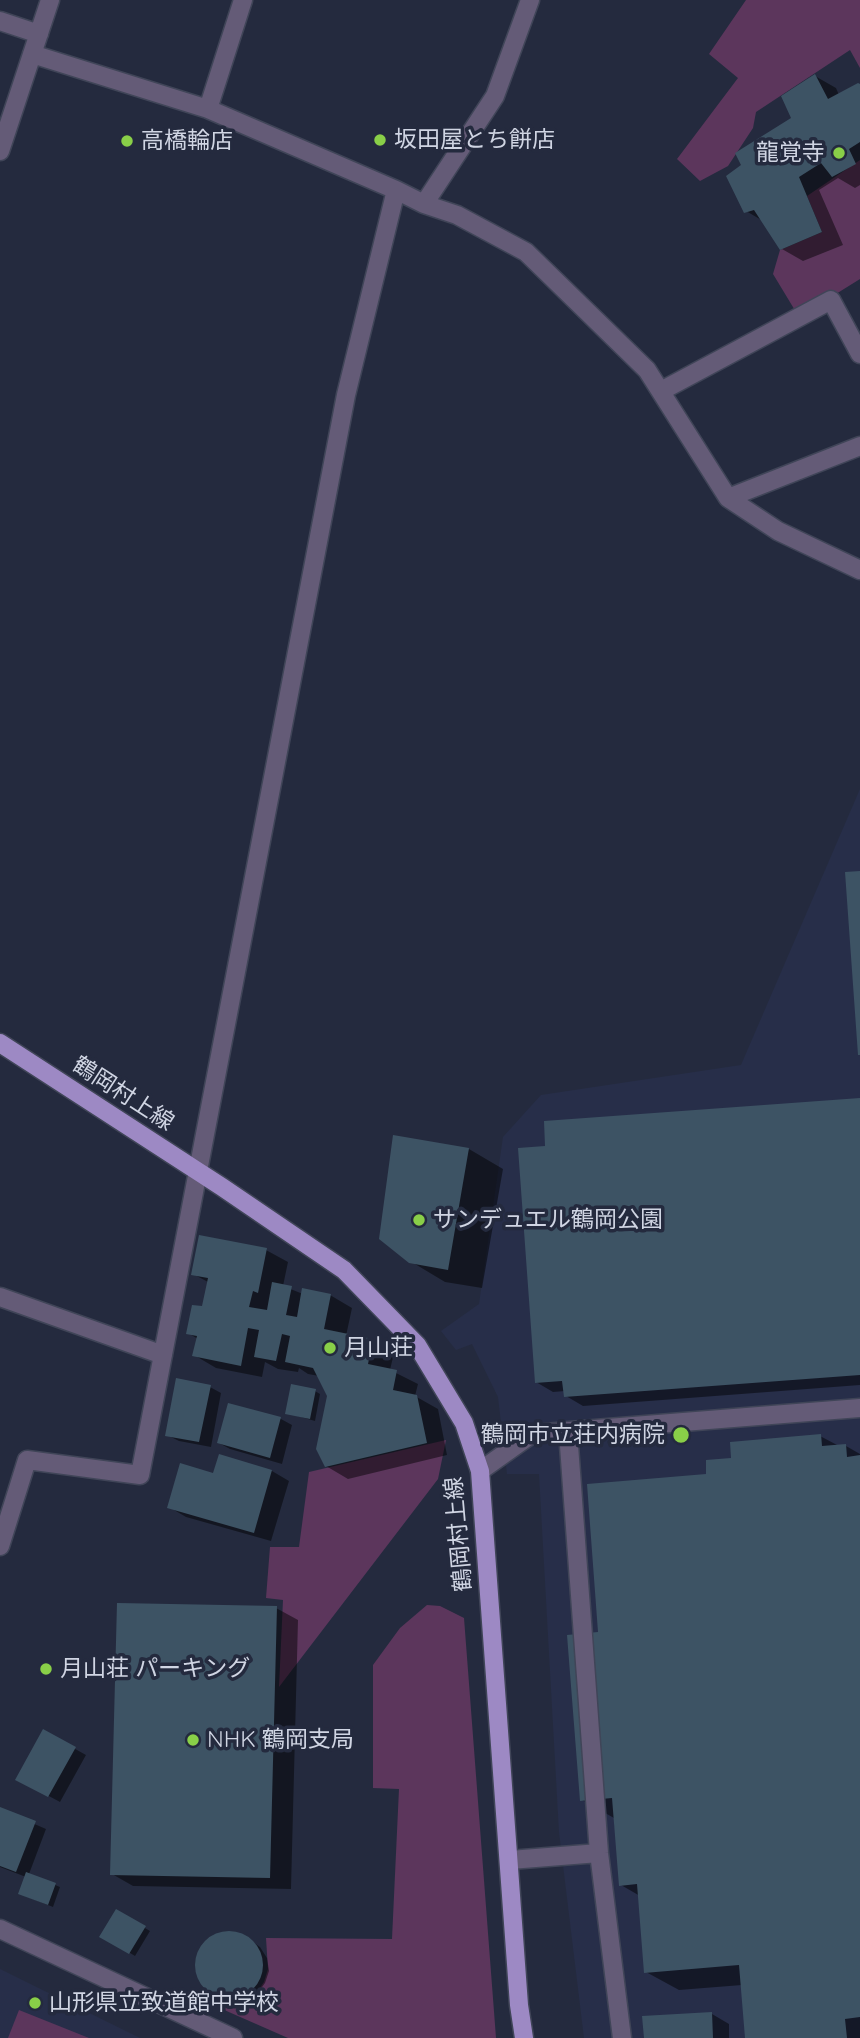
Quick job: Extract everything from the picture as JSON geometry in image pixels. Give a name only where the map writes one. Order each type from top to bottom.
[{"type":"main road","name":"鶴岡村上線","points":[[0,1043],[344,1270],[417,1345],[464,1423],[480,1471],[519,2005],[524,2038]]},
{"type":"street","points":[[0,151],[50,0]]},
{"type":"street","points":[[208,109],[243,0]]},
{"type":"street","points":[[424,204],[495,96],[530,0]]},
{"type":"street","points":[[0,21],[39,34]]},
{"type":"street","points":[[32,54],[208,109],[424,204],[457,215],[526,252],[647,370],[728,498],[778,531],[860,570]]},
{"type":"street","points":[[0,1546],[27,1460],[139,1475],[346,395],[396,190]]},
{"type":"street","points":[[661,391],[831,300],[860,354]]},
{"type":"street","points":[[728,498],[860,446]]},
{"type":"street","points":[[0,1297],[163,1355]]},
{"type":"street","points":[[480,1471],[532,1434],[860,1408]]},
{"type":"street","points":[[568,1432],[599,1853],[622,2038]]},
{"type":"street","points":[[510,1860],[599,1853]]},
{"type":"street","points":[[0,1929],[233,2038]]},
{"type":"shaded area","points":[[746,0],[860,0],[860,68],[850,50],[756,112],[753,128],[728,166],[700,181],[677,159],[738,78],[709,54]]},
{"type":"shaded area","points":[[860,160],[860,279],[799,317],[773,274],[780,250],[822,232],[807,196]]},
{"type":"shaded area","name":"鶴岡市立荘内病院","points":[[860,789],[860,2038],[584,2038],[559,1832],[539,1474],[507,1474],[498,1397],[472,1344],[456,1350],[441,1331],[479,1304],[503,1137],[541,1095],[741,1065]]},
{"type":"shaded area","points":[[446,1440],[438,1479],[279,1687],[283,1600],[266,1598],[270,1547],[299,1547],[309,1472]]},
{"type":"shaded area","points":[[427,1605],[440,1606],[464,1618],[496,2038],[288,2038],[222,2009],[255,1995],[264,1982],[268,1969],[266,1938],[392,1939],[399,1789],[373,1788],[373,1665],[400,1628]]},
{"type":"shaded area","name":"山形県立致道館中学校","points":[[0,1969],[140,2038],[0,2038]]},
{"type":"shaded area","points":[[19,2010],[89,2038],[8,2038]]},
{"type":"building","points":[[815,74],[828,99],[860,84],[860,142],[849,149],[856,164],[832,177],[821,163],[799,177],[822,232],[780,250],[754,210],[744,213],[726,176],[741,165],[735,153],[791,118],[781,96]]},
{"type":"building","points":[[860,871],[860,1055],[858,1055],[845,872]]},
{"type":"building","points":[[860,1098],[860,1375],[564,1397],[562,1381],[535,1383],[518,1148],[545,1146],[544,1121]]},
{"type":"building","name":"サンデュエル鶴岡公園","points":[[393,1135],[469,1148],[448,1270],[409,1263],[379,1239]]},
{"type":"building","name":"月山荘","points":[[199,1235],[267,1248],[258,1293],[253,1291],[249,1307],[267,1310],[272,1282],[292,1286],[286,1315],[297,1317],[302,1288],[331,1294],[324,1329],[373,1339],[368,1364],[397,1370],[393,1390],[417,1395],[427,1443],[325,1467],[316,1449],[327,1396],[313,1368],[285,1362],[290,1336],[282,1334],[276,1361],[254,1357],[259,1330],[248,1328],[241,1366],[192,1356],[197,1336],[186,1334],[192,1305],[202,1306],[208,1278],[191,1275]]},
{"type":"building","points":[[176,1378],[211,1385],[199,1442],[165,1436]]},
{"type":"building","points":[[291,1384],[316,1389],[310,1419],[285,1414]]},
{"type":"building","points":[[228,1403],[281,1417],[270,1458],[217,1443]]},
{"type":"building","points":[[821,1434],[822,1446],[846,1444],[847,1457],[860,1455],[860,2017],[845,2019],[847,2038],[745,2038],[739,1965],[644,1973],[637,1884],[619,1886],[612,1798],[580,1801],[567,1635],[598,1632],[587,1484],[706,1474],[706,1460],[731,1458],[730,1442]]},
{"type":"building","points":[[219,1454],[272,1470],[254,1533],[167,1508],[180,1463],[213,1473]]},
{"type":"building","name":"NHK 鶴岡支局","points":[[117,1603],[277,1606],[270,1878],[110,1875]]},
{"type":"building","points":[[43,1729],[76,1747],[48,1797],[15,1780]]},
{"type":"building","points":[[0,1807],[36,1821],[16,1872],[0,1866]]},
{"type":"building","points":[[26,1872],[56,1883],[48,1905],[18,1894]]},
{"type":"building","points":[[116,1909],[146,1926],[129,1954],[99,1937]]},
{"type":"building","points":[[222,1931],[236,1931],[248,1936],[258,1946],[263,1965],[258,1984],[248,1994],[236,1999],[222,1999],[210,1994],[200,1984],[195,1972],[195,1958],[200,1946],[210,1936]]},
{"type":"building","points":[[712,2012],[713,2038],[644,2038],[642,2016]]},
{"type":"place","name":"坂田屋とち餅店","points":[[380,140]]},
{"type":"place","name":"高橋輪店","points":[[127,141]]},
{"type":"place","name":"龍覚寺","points":[[839,153]]},
{"type":"place","name":"サンデュエル鶴岡公園","points":[[419,1220]]},
{"type":"place","name":"月山荘","points":[[330,1348]]},
{"type":"place","name":"鶴岡市立荘内病院","points":[[681,1435]]},
{"type":"place","name":"月山荘 パーキング","points":[[46,1669]]},
{"type":"place","name":"NHK 鶴岡支局","points":[[193,1740]]},
{"type":"place","name":"山形県立致道館中学校","points":[[35,2003]]}]
